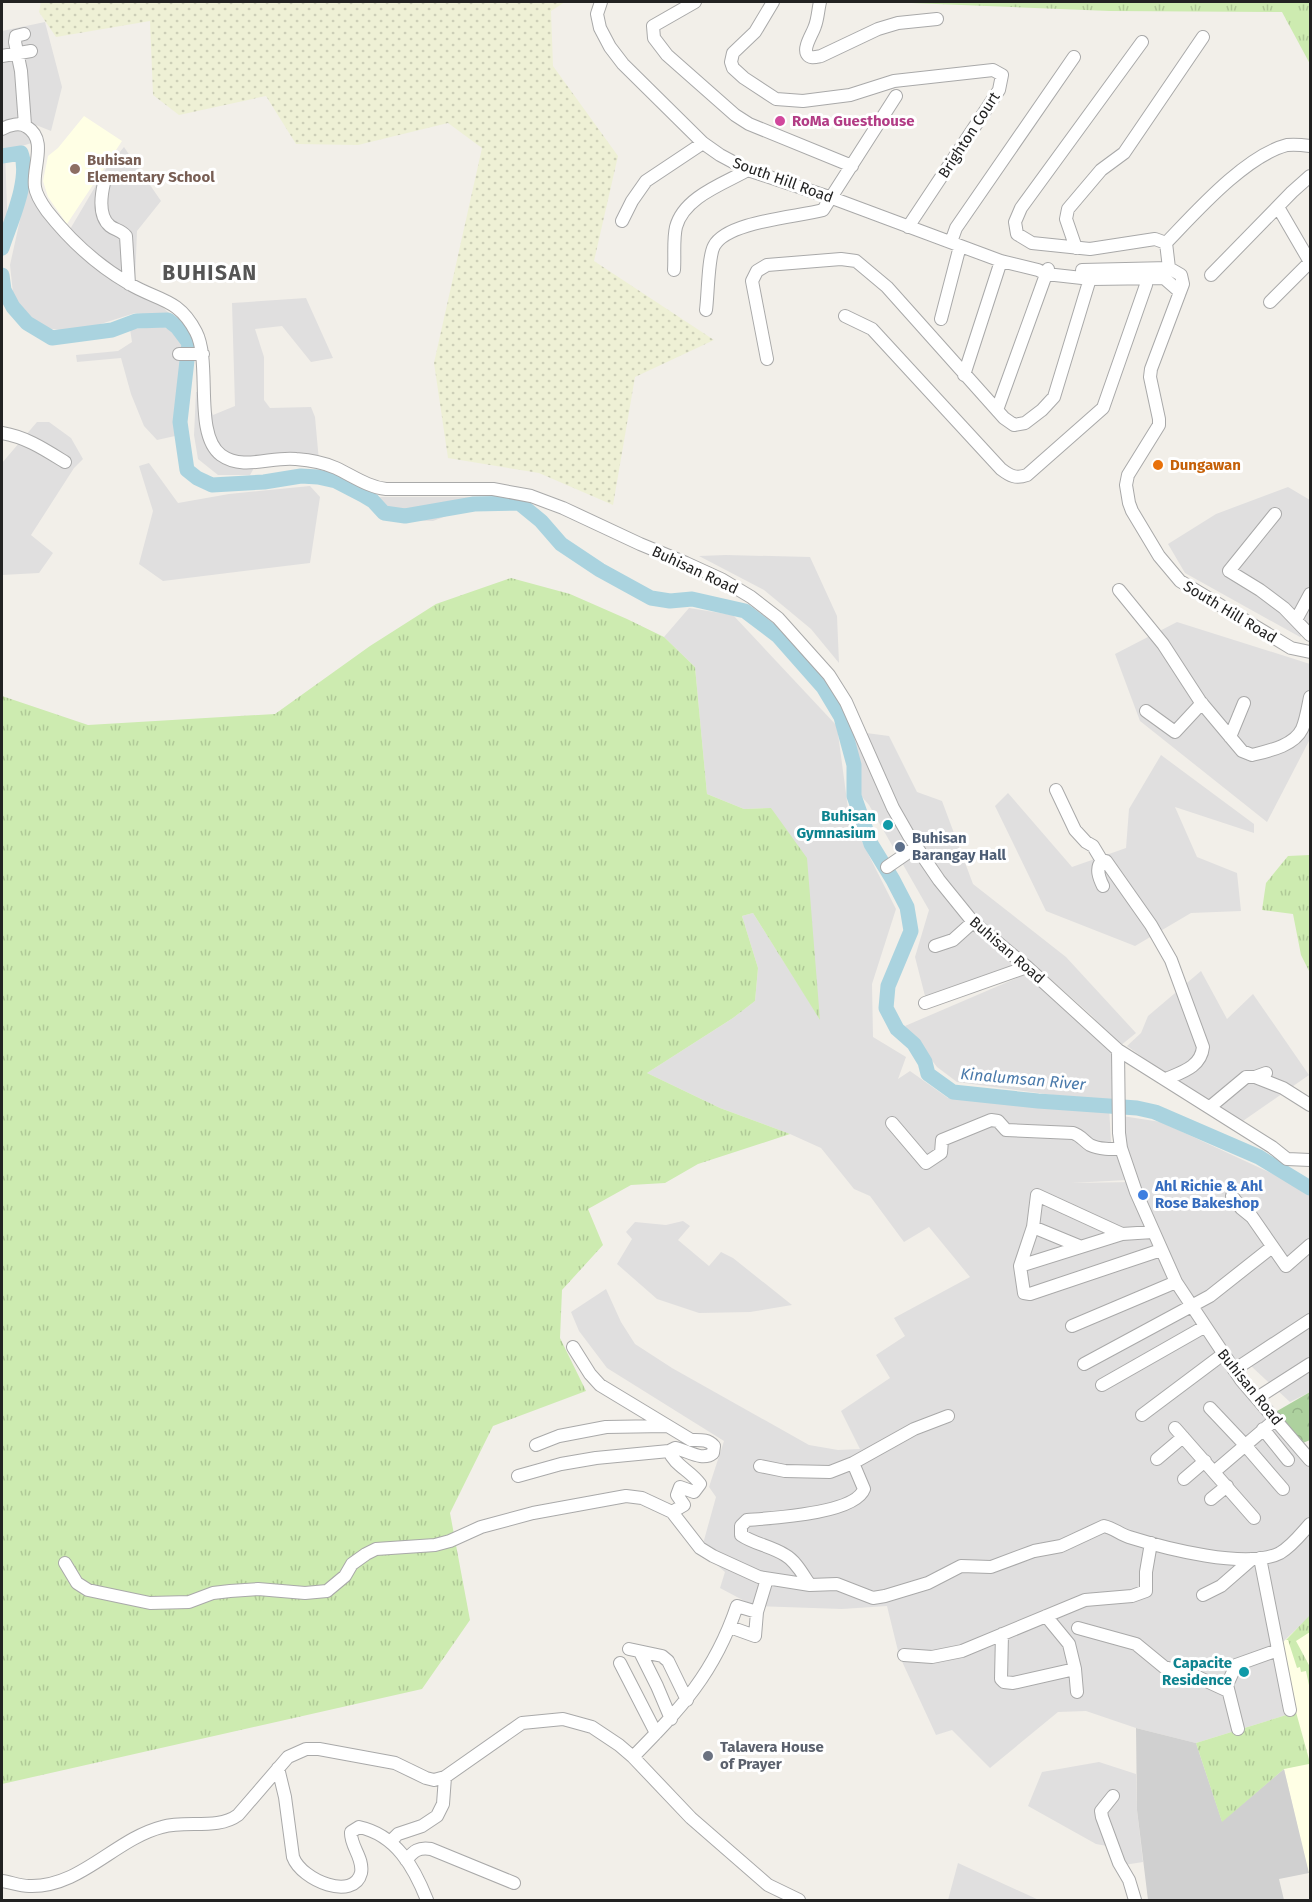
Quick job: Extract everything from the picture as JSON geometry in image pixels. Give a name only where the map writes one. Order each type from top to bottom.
[{"type":"street","name":"South Hill Road","points":[[601,2],[598,8],[598,21],[610,47],[639,81],[703,143],[748,170],[832,198],[1001,261],[1044,271],[1091,275],[1167,273],[1180,292],[1151,369],[1150,377],[1159,425],[1128,475],[1126,485],[1129,503],[1162,562],[1180,581],[1207,600],[1291,648],[1311,652]]},
{"type":"street","points":[[695,2],[653,26],[654,38],[667,55],[741,120],[852,166]]},
{"type":"street","name":"Brighton Court","points":[[772,2],[755,32],[733,53],[730,62],[744,78],[776,99],[803,101],[850,95],[894,81],[993,70],[1002,75],[999,90],[908,227]]},
{"type":"street","points":[[820,2],[814,29],[806,48],[809,57],[821,56],[898,23],[937,19]]},
{"type":"street","points":[[2,116],[7,127],[25,125],[21,71],[16,54],[15,38],[24,34]]},
{"type":"street","points":[[1076,248],[1066,219],[1068,209],[1101,170],[1124,153],[1203,37]]},
{"type":"street","points":[[1142,42],[1021,208],[1015,222],[1017,234],[1032,243],[1090,249],[1155,239],[1166,243]]},
{"type":"street","points":[[2,56],[31,51]]},
{"type":"street","points":[[941,319],[956,244],[956,228],[1074,57]]},
{"type":"street","points":[[706,310],[712,251],[718,241],[764,220],[823,210],[896,96]]},
{"type":"street","name":"Buhisan Road","points":[[25,125],[34,134],[39,151],[34,184],[36,193],[62,229],[96,261],[129,284],[155,294],[174,305],[187,316],[198,334],[191,354],[210,440],[221,455],[231,460],[254,462],[305,460],[333,467],[373,487],[386,489],[493,489],[531,496],[563,508],[721,579],[751,597],[784,624],[829,675],[850,711],[893,808],[916,848],[973,922],[1027,967],[1118,1050],[1118,1113],[1121,1148],[1131,1181],[1176,1282],[1222,1355],[1311,1460]]},
{"type":"street","points":[[622,221],[646,181],[703,143]]},
{"type":"street","points":[[1167,273],[1166,243],[1237,174],[1263,157],[1288,145],[1311,146]]},
{"type":"street","points":[[674,270],[675,231],[687,206],[748,170]]},
{"type":"street","points":[[1211,275],[1311,176]]},
{"type":"street","points":[[104,183],[101,197],[103,214],[110,226],[122,231],[126,236],[129,284]]},
{"type":"street","points":[[1270,302],[1310,262],[1278,207]]},
{"type":"street","points":[[767,359],[752,281],[757,271],[767,265],[841,259],[856,261],[887,287],[997,410],[1009,422],[1019,425],[1032,419],[1052,401],[1091,275]]},
{"type":"street","points":[[964,375],[1001,261]]},
{"type":"street","points":[[997,410],[1044,271]]},
{"type":"street","points":[[844,316],[872,329],[1001,469],[1007,474],[1020,477],[1028,475],[1103,408],[1147,274]]},
{"type":"street","points":[[2,433],[19,436],[42,447],[64,462]]},
{"type":"street","points":[[1275,514],[1229,571],[1260,590],[1311,635]]},
{"type":"street","points":[[1119,590],[1163,644],[1202,704],[1242,751],[1252,755],[1291,741],[1301,731],[1311,697]]},
{"type":"street","points":[[1296,620],[1311,594]]},
{"type":"street","points":[[1230,737],[1244,703]]},
{"type":"street","points":[[1146,711],[1175,732],[1202,704]]},
{"type":"street","points":[[1056,790],[1076,830],[1093,846],[1102,861],[1109,864],[1166,951],[1190,1007],[1203,1047],[1201,1059],[1192,1067],[1166,1079]]},
{"type":"street","points":[[887,867],[916,848]]},
{"type":"street","points":[[1102,861],[1098,871],[1103,886]]},
{"type":"street","points":[[934,946],[953,940],[973,922]]},
{"type":"street","points":[[925,1003],[1027,967]]},
{"type":"street","points":[[1118,1050],[1272,1147],[1287,1159],[1311,1160]]},
{"type":"street","points":[[1209,1107],[1246,1077],[1260,1075],[1311,1105]]},
{"type":"street","points":[[892,1123],[926,1163],[941,1154],[942,1140],[991,1119],[998,1121],[1006,1130],[1073,1133],[1092,1146],[1121,1148]]},
{"type":"street","points":[[1122,1234],[1037,1195],[1033,1227],[1020,1266],[1024,1293],[1030,1294],[1161,1250]]},
{"type":"street","points":[[1232,1196],[1252,1217],[1286,1266],[1311,1245]]},
{"type":"street","points":[[1033,1227],[1079,1246]]},
{"type":"street","points":[[1020,1266],[1122,1234],[1154,1232]]},
{"type":"street","points":[[1084,1364],[1191,1307],[1228,1283],[1272,1247]]},
{"type":"street","points":[[1072,1326],[1176,1282]]},
{"type":"street","points":[[1234,1370],[1311,1320]]},
{"type":"street","points":[[1102,1385],[1204,1327]]},
{"type":"street","points":[[518,1476],[573,1462],[669,1451],[671,1448],[679,1448],[703,1457],[713,1453],[714,1446],[706,1440],[691,1440],[600,1385],[573,1347]]},
{"type":"street","points":[[1142,1415],[1222,1355]]},
{"type":"street","points":[[1257,1398],[1311,1364]]},
{"type":"street","points":[[1209,1408],[1283,1489]]},
{"type":"street","points":[[760,1466],[784,1471],[830,1472],[853,1463],[914,1429],[948,1416]]},
{"type":"street","points":[[1214,1472],[1276,1419]]},
{"type":"street","points":[[536,1445],[559,1436],[606,1427],[666,1426]]},
{"type":"street","points":[[1263,1429],[1288,1460]]},
{"type":"street","points":[[1157,1459],[1179,1433],[1254,1518]]},
{"type":"street","points":[[669,1451],[673,1459],[700,1484],[694,1492],[680,1487],[677,1495],[684,1506],[672,1512]]},
{"type":"street","points":[[1184,1479],[1205,1461]]},
{"type":"street","points":[[810,1585],[786,1555],[750,1541],[741,1534],[741,1526],[747,1520],[826,1511],[859,1497],[864,1489],[853,1463]]},
{"type":"street","points":[[1211,1499],[1227,1486]]},
{"type":"street","points":[[66,1563],[77,1583],[88,1590],[150,1603],[189,1602],[213,1593],[258,1589],[327,1591],[337,1585],[352,1564],[376,1549],[435,1545],[481,1527],[533,1513],[626,1496],[642,1498],[672,1512],[700,1548],[759,1577],[810,1585],[837,1584],[873,1598],[928,1583],[955,1568],[991,1567],[1034,1551],[1061,1546],[1104,1526],[1151,1543],[1202,1554],[1256,1558],[1280,1552],[1290,1546],[1311,1524]]},
{"type":"street","points":[[904,1655],[932,1657],[962,1651],[1085,1600],[1143,1593],[1146,1591],[1146,1572],[1151,1543]]},
{"type":"street","points":[[1203,1595],[1221,1586],[1256,1558]]},
{"type":"street","points":[[1256,1558],[1290,1710]]},
{"type":"street","points":[[730,1627],[755,1636],[757,1612],[767,1579]]},
{"type":"street","points":[[633,1757],[671,1719],[694,1691],[720,1648],[737,1606],[757,1612]]},
{"type":"street","points":[[1046,1616],[1069,1644],[1075,1669],[1077,1692]]},
{"type":"street","points":[[1078,1628],[1136,1644],[1166,1668],[1189,1673],[1228,1691]]},
{"type":"street","points":[[1002,1634],[1001,1678],[1004,1682],[1013,1683],[1075,1669]]},
{"type":"street","points":[[1238,1729],[1228,1691],[1228,1680],[1236,1665],[1278,1650]]},
{"type":"street","points":[[671,1719],[657,1686],[634,1651],[662,1656],[668,1660],[687,1700]]},
{"type":"street","points":[[620,1663],[656,1733]]},
{"type":"street","points":[[2,1881],[28,1886],[65,1879],[139,1835],[162,1827],[186,1823],[229,1821],[238,1815],[288,1757],[306,1749],[319,1749],[395,1763],[434,1780],[445,1777],[522,1723],[563,1719],[592,1727],[619,1745],[691,1818],[768,1885],[799,1900]]},
{"type":"street","points":[[278,1768],[288,1816],[293,1857],[304,1874],[316,1881],[342,1887],[357,1881],[362,1866],[350,1838],[351,1832],[358,1827],[368,1829],[392,1841],[406,1860],[427,1900]]},
{"type":"street","points":[[392,1841],[398,1834],[422,1826],[437,1816],[444,1804],[445,1777]]},
{"type":"street","points":[[1113,1796],[1101,1811],[1102,1817],[1119,1863],[1129,1880],[1135,1900]]},
{"type":"street","points":[[406,1860],[415,1850],[431,1849],[514,1883]]},
{"type":"shaded area","points":[[41,2],[565,2],[551,11],[553,66],[618,156],[594,261],[714,340],[635,377],[613,505],[539,473],[448,458],[434,363],[482,148],[448,123],[358,145],[296,144],[266,96],[179,115],[153,95],[150,21],[56,37],[39,12]]},
{"type":"shaded area","points":[[45,22],[62,87],[51,131],[21,119],[2,126],[2,31]]},
{"type":"shaded area","name":"Buhisan Elementary School","points":[[84,116],[122,141],[67,224],[48,197],[43,181],[48,156],[58,148]]},
{"type":"shaded area","points":[[20,130],[35,142],[5,151],[8,237],[2,239],[2,133]]},
{"type":"shaded area","points":[[124,147],[161,201],[137,231],[135,283],[100,260],[69,231],[105,170]]},
{"type":"shaded area","points":[[27,188],[94,265],[120,285],[159,304],[169,313],[164,317],[135,313],[85,329],[67,331],[39,327],[25,313],[13,293],[10,265]]},
{"type":"shaded area","points":[[306,298],[333,358],[311,362],[282,326],[255,329],[264,357],[264,400],[270,408],[311,407],[315,417],[319,461],[258,461],[250,475],[218,475],[198,459],[194,435],[196,392],[204,391],[213,415],[235,406],[232,303]]},
{"type":"shaded area","points":[[162,327],[176,331],[186,353],[185,423],[175,436],[157,440],[144,426],[131,394],[121,358],[77,362],[76,355],[118,351],[132,342],[130,329]]},
{"type":"shaded area","points":[[37,422],[49,422],[71,438],[83,459],[74,468],[31,535],[53,553],[39,573],[2,575],[2,463]]},
{"type":"shaded area","points":[[149,463],[178,503],[229,494],[310,486],[320,497],[310,563],[163,581],[139,564],[153,511],[139,466]]},
{"type":"shaded area","points":[[1288,487],[1310,500],[1310,629],[1300,637],[1185,573],[1168,544],[1216,514]]},
{"type":"shaded area","points":[[375,497],[497,497],[433,521],[399,520],[379,513]]},
{"type":"shaded area","points":[[699,556],[810,557],[837,616],[839,663],[811,629],[764,590]]},
{"type":"shaded area","points":[[689,608],[733,615],[837,726],[849,816],[896,909],[872,984],[873,1037],[906,1057],[898,1079],[910,1071],[948,1098],[1109,1106],[1111,1142],[1127,1180],[1071,1183],[1135,1182],[1125,1146],[1122,1116],[1161,1122],[1310,1191],[1310,1392],[1290,1402],[1251,1366],[1235,1379],[1310,1462],[1310,1616],[1278,1647],[1296,1712],[1196,1743],[1136,1728],[1086,1711],[1058,1712],[990,1768],[952,1730],[936,1735],[899,1655],[887,1606],[842,1609],[754,1606],[720,1588],[725,1572],[701,1551],[716,1497],[709,1487],[724,1441],[607,1368],[579,1331],[571,1312],[606,1289],[621,1322],[635,1344],[672,1368],[809,1445],[838,1450],[860,1449],[841,1411],[890,1378],[876,1355],[905,1336],[894,1318],[970,1277],[929,1227],[904,1242],[870,1196],[854,1189],[821,1148],[720,1108],[647,1073],[733,1018],[755,1001],[758,968],[742,916],[753,913],[820,1019],[771,808],[744,809],[707,794],[695,667],[664,637]]},
{"type":"shaded area","points":[[1177,622],[1310,664],[1310,739],[1267,822],[1140,721],[1115,654]]},
{"type":"shaded area","points":[[851,731],[889,736],[917,792],[942,801],[973,884],[1066,957],[1136,1033],[1120,1046],[1091,1015],[1029,960],[925,996],[915,957],[929,910],[869,805],[856,790],[856,760]]},
{"type":"shaded area","points":[[1161,755],[1254,824],[1254,833],[1175,807],[1197,857],[1237,873],[1241,911],[1191,913],[1135,946],[1046,911],[995,806],[1008,793],[1072,867],[1126,848],[1129,809]]},
{"type":"shaded area","points":[[1201,971],[1227,1019],[1253,994],[1309,1075],[1240,1123],[1127,1046],[1141,1033],[1148,1016]]},
{"type":"shaded area","points":[[1026,974],[1113,1050],[1113,1100],[1053,1095],[957,1082],[937,1067],[905,1026]]},
{"type":"shaded area","points":[[683,1221],[690,1226],[678,1240],[709,1266],[721,1252],[733,1258],[792,1305],[750,1312],[699,1313],[657,1299],[617,1264],[632,1239],[626,1232],[635,1222],[666,1225]]},
{"type":"shaded area","points":[[1310,1616],[1310,1880],[1284,1769],[1309,1763],[1278,1647]]},
{"type":"shaded area","points":[[1136,1728],[1196,1743],[1222,1821],[1284,1769],[1309,1873],[1279,1879],[1284,1900],[1148,1900],[1137,1810]]},
{"type":"shaded area","points":[[1099,1762],[1136,1774],[1137,1810],[1143,1862],[1124,1865],[1107,1846],[1096,1844],[1028,1806],[1042,1772]]},
{"type":"shaded area","points":[[958,1863],[1039,1900],[948,1900]]},
{"type":"green space","points":[[886,2],[1310,2],[1310,64],[1282,12],[1110,11]]},
{"type":"green space","points":[[511,578],[570,594],[664,637],[695,667],[707,794],[744,809],[771,808],[807,858],[820,1020],[753,913],[742,916],[758,968],[755,1001],[733,1018],[647,1073],[720,1108],[790,1134],[698,1164],[665,1183],[631,1185],[588,1209],[603,1245],[562,1290],[560,1338],[586,1391],[493,1426],[450,1513],[470,1620],[422,1689],[2,1784],[2,696],[88,725],[275,714],[370,646],[436,604]]},
{"type":"green space","points":[[1310,855],[1310,973],[1301,955],[1293,914],[1262,910],[1266,883],[1288,856]]},
{"type":"green space","points":[[1310,1392],[1310,1440],[1298,1445],[1272,1414]]},
{"type":"green space","points":[[1310,1615],[1310,1632],[1296,1641],[1310,1667],[1310,1690],[1306,1671],[1301,1672],[1300,1667],[1297,1668],[1288,1640],[1286,1640]]},
{"type":"green space","points":[[1296,1712],[1310,1763],[1310,1769],[1309,1764],[1284,1769],[1222,1822],[1196,1743]]},
{"type":"waterway","name":"Kinalumsan River","points":[[2,156],[21,153],[23,164],[18,201],[2,248]]},
{"type":"waterway","name":"Kinalumsan River","points":[[2,275],[4,290],[13,307],[27,323],[52,338],[112,330],[136,321],[168,320],[177,327],[189,343],[180,422],[187,470],[212,485],[264,482],[301,476],[318,477],[336,481],[363,495],[373,501],[384,513],[405,516],[474,504],[519,503],[541,521],[561,544],[600,570],[651,598],[670,601],[692,599],[745,611],[778,636],[823,687],[841,717],[854,765],[854,796],[871,844],[907,907],[911,931],[888,986],[886,1008],[897,1029],[914,1044],[925,1062],[928,1074],[953,1092],[1137,1108],[1155,1112],[1259,1157],[1310,1188]]},
{"type":"place","name":"RoMa Guesthouse","points":[[780,121]]},
{"type":"place","name":"Buhisan Elementary School","points":[[75,169]]},
{"type":"place","name":"Dungawan","points":[[1158,465]]},
{"type":"place","name":"Buhisan Gymnasium","points":[[888,825]]},
{"type":"place","name":"Buhisan Barangay Hall","points":[[900,847]]},
{"type":"place","name":"Ahl Richie & Ahl Rose Bakeshop","points":[[1143,1195]]},
{"type":"place","name":"Capacite Residence","points":[[1244,1672]]},
{"type":"place","name":"Talavera House of Prayer","points":[[708,1756]]},
{"type":"district","name":"BUHISAN","points":[[210,273]]}]
